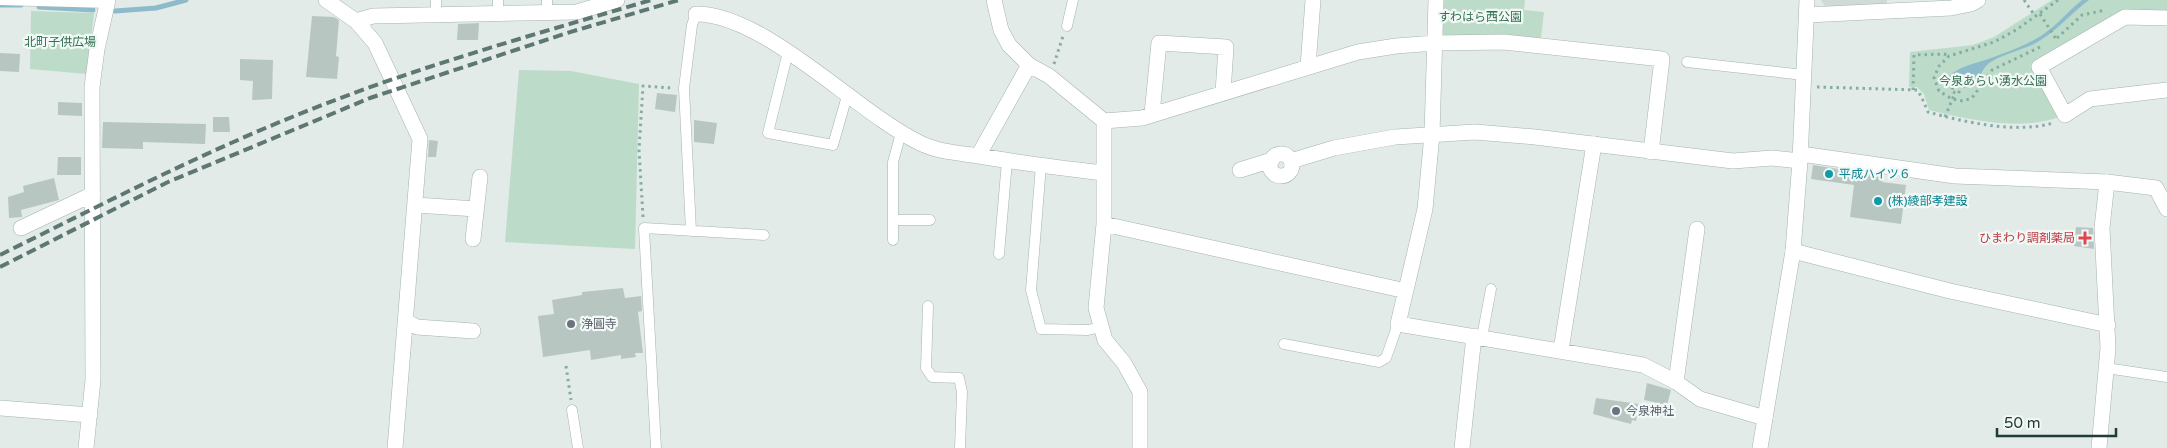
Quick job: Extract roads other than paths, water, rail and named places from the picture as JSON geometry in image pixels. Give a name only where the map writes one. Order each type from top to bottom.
[{"type":"street","points":[[326,0],[356,21],[375,43],[420,139],[395,448]]},
{"type":"street","points":[[356,21],[373,16],[436,7],[547,6],[577,12],[617,0]]},
{"type":"street","points":[[994,0],[1004,38],[1029,64],[1049,76],[1104,120],[1137,118],[1358,52],[1396,46],[1435,43],[1504,42],[1662,59],[1651,152]]},
{"type":"street","points":[[1308,67],[1313,0]]},
{"type":"street","points":[[1436,0],[1432,134],[1425,209],[1398,324],[1643,365],[1676,382],[1700,399],[1765,418]]},
{"type":"street","points":[[1760,448],[1794,252],[1807,8],[1951,8],[1971,4],[1978,0]]},
{"type":"street","points":[[86,448],[94,380],[92,86],[97,49],[108,1]]},
{"type":"street","points":[[696,14],[708,14],[734,22],[788,52],[847,96],[901,133],[922,144],[954,153],[1103,173]]},
{"type":"street","points":[[2167,18],[2125,17],[2039,67],[2065,115],[2090,99],[2167,90]]},
{"type":"street","points":[[1152,114],[1159,43],[1226,47],[1223,93]]},
{"type":"street","points":[[978,156],[1029,64]]},
{"type":"street","points":[[1104,120],[1104,224],[1096,308],[1105,340],[1124,363],[1140,392],[1140,448]]},
{"type":"street","points":[[1240,170],[1272,160],[1274,156],[1281,154],[1288,157],[1291,161],[1353,144],[1395,137],[1475,132],[1733,161],[1800,158],[1955,176],[2107,182],[2156,188],[2167,209]]},
{"type":"street","points":[[1561,350],[1594,144]]},
{"type":"street","points":[[473,239],[480,177]]},
{"type":"street","points":[[2099,448],[2108,325],[2102,228],[2107,182]]},
{"type":"street","points":[[21,228],[93,194]]},
{"type":"street","points":[[416,204],[476,209]]},
{"type":"street","points":[[1104,224],[1406,291]]},
{"type":"street","points":[[1676,382],[1697,229]]},
{"type":"street","points":[[1794,252],[1950,291],[2108,325]]},
{"type":"street","points":[[406,321],[418,327],[473,331]]},
{"type":"street","points":[[1462,448],[1478,337]]},
{"type":"street","points":[[0,408],[90,416]]},
{"type":"lane","points":[[0,0],[108,1]]},
{"type":"lane","points":[[1066,26],[1073,0]]},
{"type":"lane","points":[[691,231],[684,88],[692,25],[696,14]]},
{"type":"lane","points":[[788,52],[768,133],[833,145],[847,96]]},
{"type":"lane","points":[[1687,62],[1804,81]]},
{"type":"lane","points":[[893,240],[893,162],[901,133]]},
{"type":"lane","points":[[999,254],[1006,161]]},
{"type":"lane","points":[[1041,165],[1031,290],[1042,334],[1101,327]]},
{"type":"lane","points":[[893,220],[930,220]]},
{"type":"lane","points":[[656,448],[644,228],[764,235]]},
{"type":"lane","points":[[1478,337],[1491,289]]},
{"type":"lane","points":[[928,306],[926,368],[932,377],[959,378],[962,392],[960,448]]},
{"type":"lane","points":[[1284,344],[1379,362],[1386,358],[1398,324]]},
{"type":"lane","points":[[2106,368],[2167,377]]},
{"type":"lane","points":[[572,410],[578,448]]},
{"type":"water","points":[[2082,0],[2089,0],[2042,40],[2003,56],[1987,65],[1972,86],[1963,88],[1964,86],[1954,81],[1953,84],[1948,81],[1948,77],[1963,67],[2013,50],[2041,36]]},
{"type":"waterway","points":[[115,11],[156,8],[186,0]]},
{"type":"waterway","points":[[0,5],[21,5]]},
{"type":"waterway","points":[[39,7],[93,10]]},
{"type":"railway","points":[[0,255],[193,160],[312,109],[438,64],[651,0]]},
{"type":"railway","points":[[0,267],[168,182],[370,98],[567,33],[679,0]]},
{"type":"place","name":"平成ハイツ６","points":[[1829,174]]},
{"type":"place","name":"(株)綾部孝建設","points":[[1878,201]]},
{"type":"place","name":"ひまわり調剤薬局","points":[[2085,238]]},
{"type":"place","name":"浄圓寺","points":[[571,324]]},
{"type":"place","name":"今泉神社","points":[[1616,411]]},
{"type":"park label","name":"すわはら西公園","points":[[1480,17]]},
{"type":"park label","name":"北町子供広場","points":[[60,42]]},
{"type":"park label","name":"今泉あらい湧水公園","points":[[1993,81]]}]
